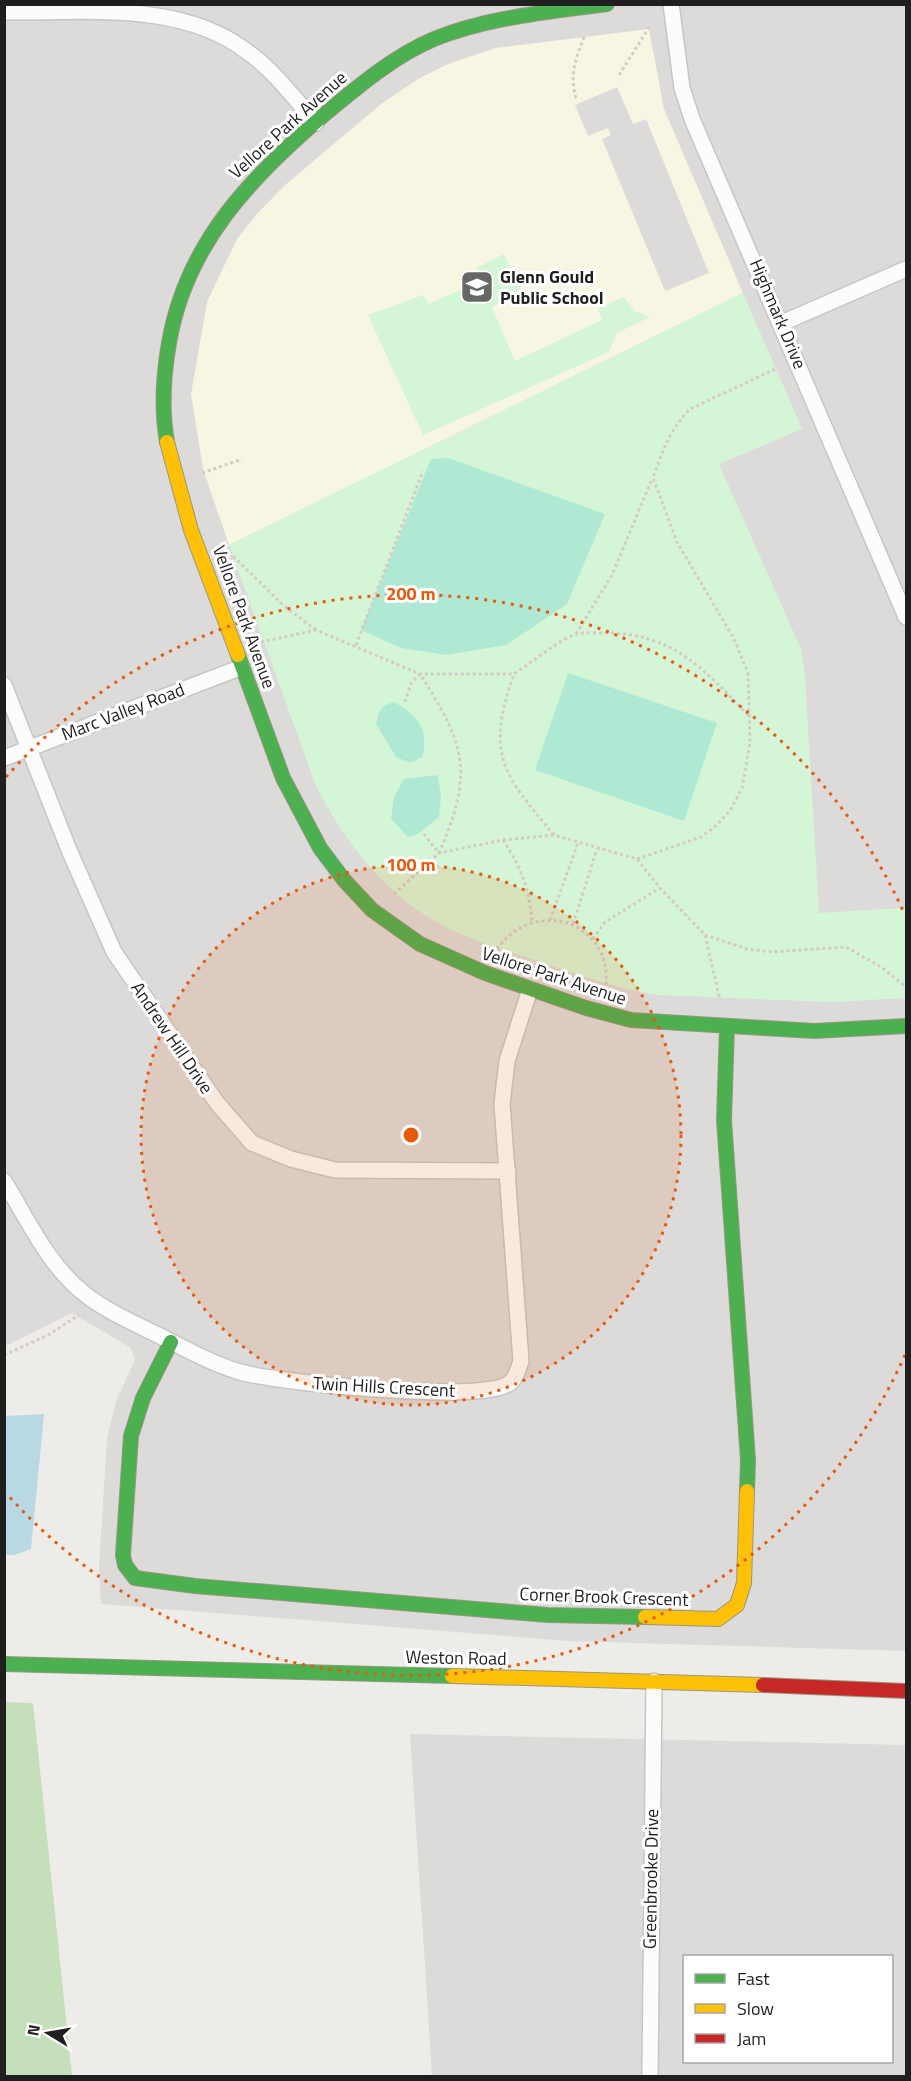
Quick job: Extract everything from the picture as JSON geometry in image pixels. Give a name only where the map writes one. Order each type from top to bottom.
[{"type":"street","name":"Vellore Park Avenue","points":[[607,4],[497,20],[431,41],[384,67],[255,176],[207,234],[180,296],[166,363],[163,407],[178,488],[289,796],[316,844],[350,888],[388,922],[433,951],[530,989],[636,1021],[827,1031],[906,1026]]},
{"type":"street","name":"Highmark Drive","points":[[671,4],[676,55],[685,99],[906,617]]},
{"type":"street","points":[[4,12],[150,13],[209,30],[247,51],[261,62],[316,123]]},
{"type":"street","points":[[782,323],[906,269]]},
{"type":"street","name":"Marc Valley Road","points":[[4,758],[242,667]]},
{"type":"street","name":"Andrew Hill Drive","points":[[4,685],[69,850],[114,952],[217,1102],[252,1143],[291,1159],[335,1170],[508,1171]]},
{"type":"street","name":"Twin Hills Crescent","points":[[4,1181],[41,1242],[69,1280],[106,1309],[235,1371],[273,1380],[440,1393],[497,1389],[510,1384],[517,1373],[521,1348],[503,1131],[503,1076],[530,989]]},
{"type":"street","name":"Corner Brook Crescent","points":[[171,1342],[143,1398],[131,1436],[123,1555],[125,1565],[135,1578],[184,1586],[548,1615],[718,1619],[729,1613],[737,1605],[744,1583],[748,1460],[724,1120],[727,1026]]},
{"type":"street","name":"Weston Road","points":[[4,1664],[654,1681],[906,1691]]},
{"type":"street","name":"Greenbrooke Drive","points":[[650,2076],[654,1681]]},
{"type":"path","points":[[619,75],[650,26]]},
{"type":"path","points":[[576,98],[572,82],[574,63],[585,35]]},
{"type":"path","points":[[229,552],[284,606],[316,630],[420,674],[514,674],[576,634],[612,575],[653,478],[665,443],[679,421],[690,409],[778,368]]},
{"type":"path","points":[[202,473],[242,459]]},
{"type":"path","points":[[356,645],[423,471]]},
{"type":"path","points":[[439,853],[503,840],[554,835],[637,859],[701,837],[717,825],[731,809],[742,788],[748,765],[750,743],[748,716],[751,699],[748,674],[734,639],[677,542],[653,478]]},
{"type":"path","points":[[261,642],[316,630]]},
{"type":"path","points":[[576,634],[639,636],[663,643],[688,656],[710,674],[748,716]]},
{"type":"path","points":[[405,702],[411,683],[420,674]]},
{"type":"path","points":[[394,894],[439,853],[453,820],[462,767],[457,740],[444,712],[420,674]]},
{"type":"path","points":[[514,674],[499,725],[499,744],[506,771],[517,789],[554,835]]},
{"type":"path","points":[[423,833],[439,853]]},
{"type":"path","points":[[503,840],[519,864],[530,890],[532,922]]},
{"type":"path","points":[[550,920],[578,843]]},
{"type":"path","points":[[573,925],[597,849]]},
{"type":"path","points":[[637,859],[660,888],[705,935],[747,949],[772,952],[846,947],[881,967],[906,987]]},
{"type":"path","points":[[593,939],[605,922],[660,888]]},
{"type":"path","points":[[497,949],[506,937],[532,922],[550,920],[573,925],[593,939],[604,966],[606,986]]},
{"type":"path","points":[[705,935],[720,1000]]},
{"type":"path","points":[[4,1355],[48,1335],[78,1315]]},
{"type":"shaded area","points":[[5,5],[906,5],[906,1651],[569,1641],[101,1604],[99,1568],[107,1439],[116,1401],[135,1360],[131,1348],[72,1313],[5,1346]]},
{"type":"shaded area","name":"Glenn Gould Public School","points":[[649,29],[664,109],[743,293],[229,545],[203,469],[191,394],[207,302],[237,239],[257,214],[284,186],[381,104],[418,79],[448,64],[495,48]]},
{"type":"shaded area","points":[[617,87],[633,124],[646,119],[709,273],[665,291],[602,139],[611,135],[608,128],[588,136],[575,105]]},
{"type":"shaded area","points":[[410,1734],[906,1745],[906,2076],[432,2076]]},
{"type":"green space","points":[[504,254],[523,293],[492,307],[515,361],[602,320],[598,308],[624,297],[635,311],[650,317],[617,333],[609,352],[423,435],[368,315],[423,295],[429,304],[482,280],[476,268]]},
{"type":"green space","points":[[743,293],[802,429],[719,464],[801,649],[805,677],[819,913],[906,908],[906,998],[833,1002],[657,995],[597,981],[497,948],[433,920],[392,889],[357,852],[316,786],[229,545]]},
{"type":"green space","points":[[448,458],[605,514],[567,604],[506,645],[446,655],[401,648],[361,630],[431,459]]},
{"type":"green space","points":[[568,673],[717,723],[684,821],[535,770]]},
{"type":"green space","points":[[394,702],[415,718],[423,731],[422,757],[410,763],[396,757],[376,724],[381,710]]},
{"type":"green space","points":[[438,775],[441,798],[439,817],[418,834],[408,837],[391,819],[394,797],[404,779]]},
{"type":"green space","points":[[5,1702],[33,1703],[72,2076],[5,2076]]},
{"type":"water","points":[[44,1414],[31,1549],[14,1555],[5,1555],[5,1416]]},
{"type":"traffic: fast","points":[[167,442],[163,405],[169,343],[178,307],[190,274],[226,214],[273,161],[326,113],[365,82],[419,46],[476,25],[498,20],[607,4]]},
{"type":"traffic: fast","points":[[238,655],[283,778],[320,848],[344,880],[372,910],[420,944],[485,973],[586,1008],[631,1020],[814,1031],[906,1026]]},
{"type":"traffic: fast","points":[[727,1026],[724,1120],[748,1460],[747,1491]]},
{"type":"traffic: fast","points":[[171,1342],[143,1398],[131,1436],[123,1555],[125,1565],[135,1578],[195,1586],[548,1615],[645,1617]]},
{"type":"traffic: fast","points":[[4,1664],[452,1676]]},
{"type":"traffic: slow","points":[[167,442],[191,530],[238,655]]},
{"type":"traffic: slow","points":[[645,1617],[718,1619],[737,1605],[744,1583],[747,1491]]},
{"type":"traffic: slow","points":[[452,1676],[763,1685]]},
{"type":"traffic: jam","points":[[763,1685],[906,1691]]},
{"type":"place","name":"Glenn Gould Public School","points":[[477,287]]}]
